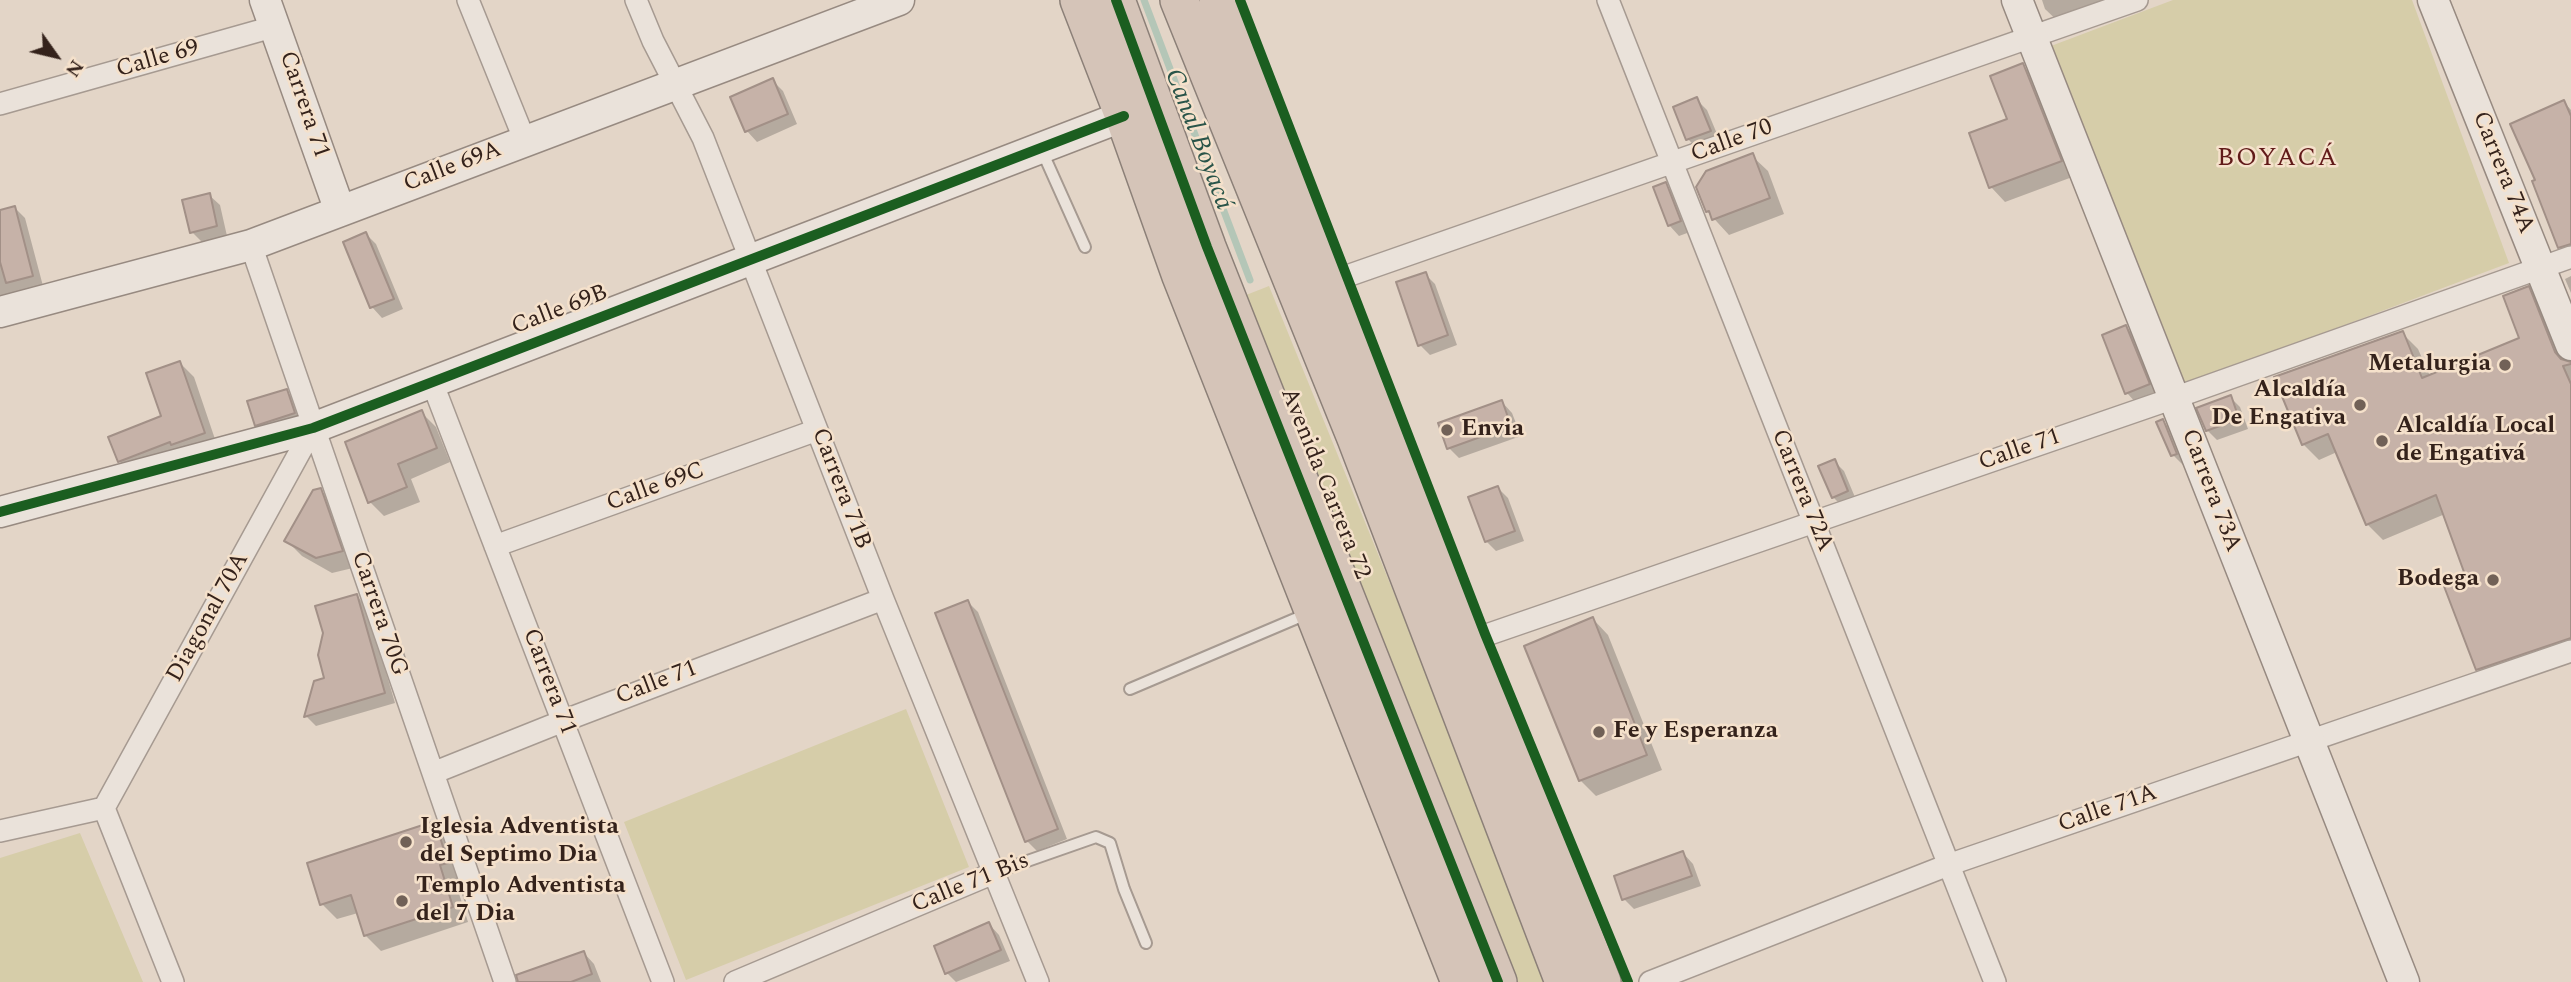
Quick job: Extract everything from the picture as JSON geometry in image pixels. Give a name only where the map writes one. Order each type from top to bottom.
[{"type":"highway","points":[[1079,0],[1181,276],[1460,982]]},
{"type":"highway","name":"Avenida Carrera 72","points":[[1116,0],[1277,424],[1498,982]]},
{"type":"highway","name":"Avenida Carrera 72","points":[[1179,0],[1356,438],[1564,982]]},
{"type":"highway","points":[[1218,0],[1602,982]]},
{"type":"highway","points":[[1202,57],[1268,128]]},
{"type":"highway","points":[[1124,116],[1177,165]]},
{"type":"highway","points":[[1372,661],[1376,767]]},
{"type":"highway","points":[[1466,726],[1526,788]]},
{"type":"highway","points":[[1542,926],[1553,857]]},
{"type":"street","points":[[468,0],[525,141]]},
{"type":"street","name":"Carrera 71B","points":[[636,0],[703,138],[883,599],[996,872],[1038,982]]},
{"type":"street","name":"Calle 69A","points":[[0,312],[251,245],[676,84],[846,9],[899,0]]},
{"type":"street","name":"Carrera 72A","points":[[1608,0],[1995,982]]},
{"type":"street","name":"Carrera 73A","points":[[2017,0],[2404,982]]},
{"type":"street","name":"Calle 70","points":[[1327,283],[2137,0]]},
{"type":"street","name":"Carrera 74A","points":[[2433,0],[2571,345]]},
{"type":"street","name":"Calle 69","points":[[0,104],[270,13]]},
{"type":"street","name":"Carrera 71","points":[[270,13],[340,211]]},
{"type":"street","name":"Calle 69B","points":[[0,512],[313,428],[1124,116]]},
{"type":"street","name":"Carrera 70G","points":[[251,245],[505,982]]},
{"type":"street","name":"Calle 71","points":[[1469,641],[2174,398],[2571,257]]},
{"type":"street","name":"Carrera 71","points":[[432,382],[663,982]]},
{"type":"street","name":"Diagonal 70A","points":[[104,808],[313,428]]},
{"type":"street","name":"Calle 69C","points":[[495,546],[817,430]]},
{"type":"street","name":"Calle 71","points":[[433,773],[562,720],[883,599]]},
{"type":"street","name":"Calle 71A","points":[[1650,982],[1948,865],[2571,651]]},
{"type":"street","points":[[0,831],[104,808],[173,982]]},
{"type":"street","name":"Calle 71 Bis","points":[[735,982],[996,872]]},
{"type":"lane","points":[[1041,148],[1085,247]]},
{"type":"lane","points":[[1130,689],[1315,611]]},
{"type":"lane","name":"Calle 71 Bis","points":[[996,872],[1096,837],[1110,844],[1124,889],[1146,943]]},
{"type":"shaded area","points":[[2173,0],[2412,0],[2509,263],[2178,388],[2051,46]]},
{"type":"shaded area","points":[[1269,286],[1549,982],[1514,982],[1241,297]]},
{"type":"shaded area","points":[[906,709],[969,867],[686,980],[624,822]]},
{"type":"shaded area","points":[[80,833],[143,982],[0,982],[0,858]]},
{"type":"building","points":[[2023,63],[2062,161],[1989,188],[1969,133],[2007,119],[1990,76]]},
{"type":"building","points":[[773,78],[788,114],[745,132],[730,97]]},
{"type":"building","points":[[1697,97],[1711,131],[1686,140],[1673,107]]},
{"type":"building","points":[[2564,100],[2571,116],[2571,244],[2558,248],[2532,181],[2535,180],[2510,124]]},
{"type":"building","points":[[1753,153],[1770,198],[1712,220],[1696,187],[1706,171]]},
{"type":"building","points":[[1666,182],[1681,221],[1668,226],[1653,187]]},
{"type":"building","points":[[210,193],[217,226],[190,233],[182,200]]},
{"type":"building","points":[[15,206],[33,276],[6,283],[0,262],[0,210]]},
{"type":"building","points":[[366,232],[394,299],[370,308],[343,242]]},
{"type":"building","points":[[1426,272],[1448,335],[1418,346],[1396,282]]},
{"type":"building","points":[[2529,286],[2555,352],[2561,359],[2571,362],[2563,366],[2571,384],[2571,638],[2476,670],[2442,581],[2464,572],[2436,495],[2366,525],[2328,434],[2302,445],[2274,377],[2403,331],[2422,378],[2519,338],[2503,296]]},
{"type":"building","points":[[2126,325],[2150,384],[2125,394],[2102,335]]},
{"type":"building","points":[[180,361],[205,433],[171,445],[170,442],[118,462],[108,437],[161,416],[146,373]]},
{"type":"building","points":[[287,389],[295,413],[255,426],[247,401]]},
{"type":"building","points":[[2231,395],[2239,419],[2206,431],[2196,408]]},
{"type":"building","points":[[1502,400],[1511,426],[1447,449],[1438,423]]},
{"type":"building","points":[[422,410],[437,448],[398,464],[407,487],[368,503],[345,442]]},
{"type":"building","points":[[2163,419],[2177,454],[2171,456],[2156,422]]},
{"type":"building","points":[[1835,459],[1848,491],[1832,498],[1818,466]]},
{"type":"building","points":[[1498,486],[1515,531],[1485,542],[1468,497]]},
{"type":"building","points":[[321,488],[343,551],[316,558],[284,541],[313,490]]},
{"type":"building","points":[[357,594],[385,693],[304,717],[314,681],[324,678],[318,655],[323,633],[315,606]]},
{"type":"building","points":[[968,600],[1058,829],[1025,842],[935,613]]},
{"type":"building","points":[[1593,617],[1647,755],[1579,781],[1524,646]]},
{"type":"building","points":[[435,821],[448,863],[440,865],[453,907],[364,936],[351,895],[320,905],[307,863]]},
{"type":"building","points":[[1683,851],[1692,876],[1622,900],[1614,876]]},
{"type":"building","points":[[989,922],[1001,950],[945,974],[934,946]]},
{"type":"building","points":[[584,951],[592,974],[571,982],[518,982],[516,975]]},
{"type":"waterway","name":"Canal Boyacá","points":[[1144,0],[1250,280]]},
{"type":"cycle path","points":[[1116,0],[1207,247],[1498,982]]},
{"type":"cycle path","points":[[1240,0],[1485,634],[1628,982]]},
{"type":"cycle path","points":[[0,512],[313,428],[1124,116]]},
{"type":"place","name":"Metalurgia","points":[[2505,365]]},
{"type":"place","name":"Alcaldía De Engativa","points":[[2360,405]]},
{"type":"place","name":"Envia","points":[[1447,430]]},
{"type":"place","name":"Alcaldía Local de Engativá","points":[[2382,441]]},
{"type":"place","name":"Bodega","points":[[2493,580]]},
{"type":"place","name":"Fe y Esperanza","points":[[1599,732]]},
{"type":"place","name":"Iglesia Adventista del Septimo Dia","points":[[406,842]]},
{"type":"place","name":"Templo Adventista del 7 Dia","points":[[402,901]]},
{"type":"district","name":"BOYACÁ","points":[[2278,160]]}]
